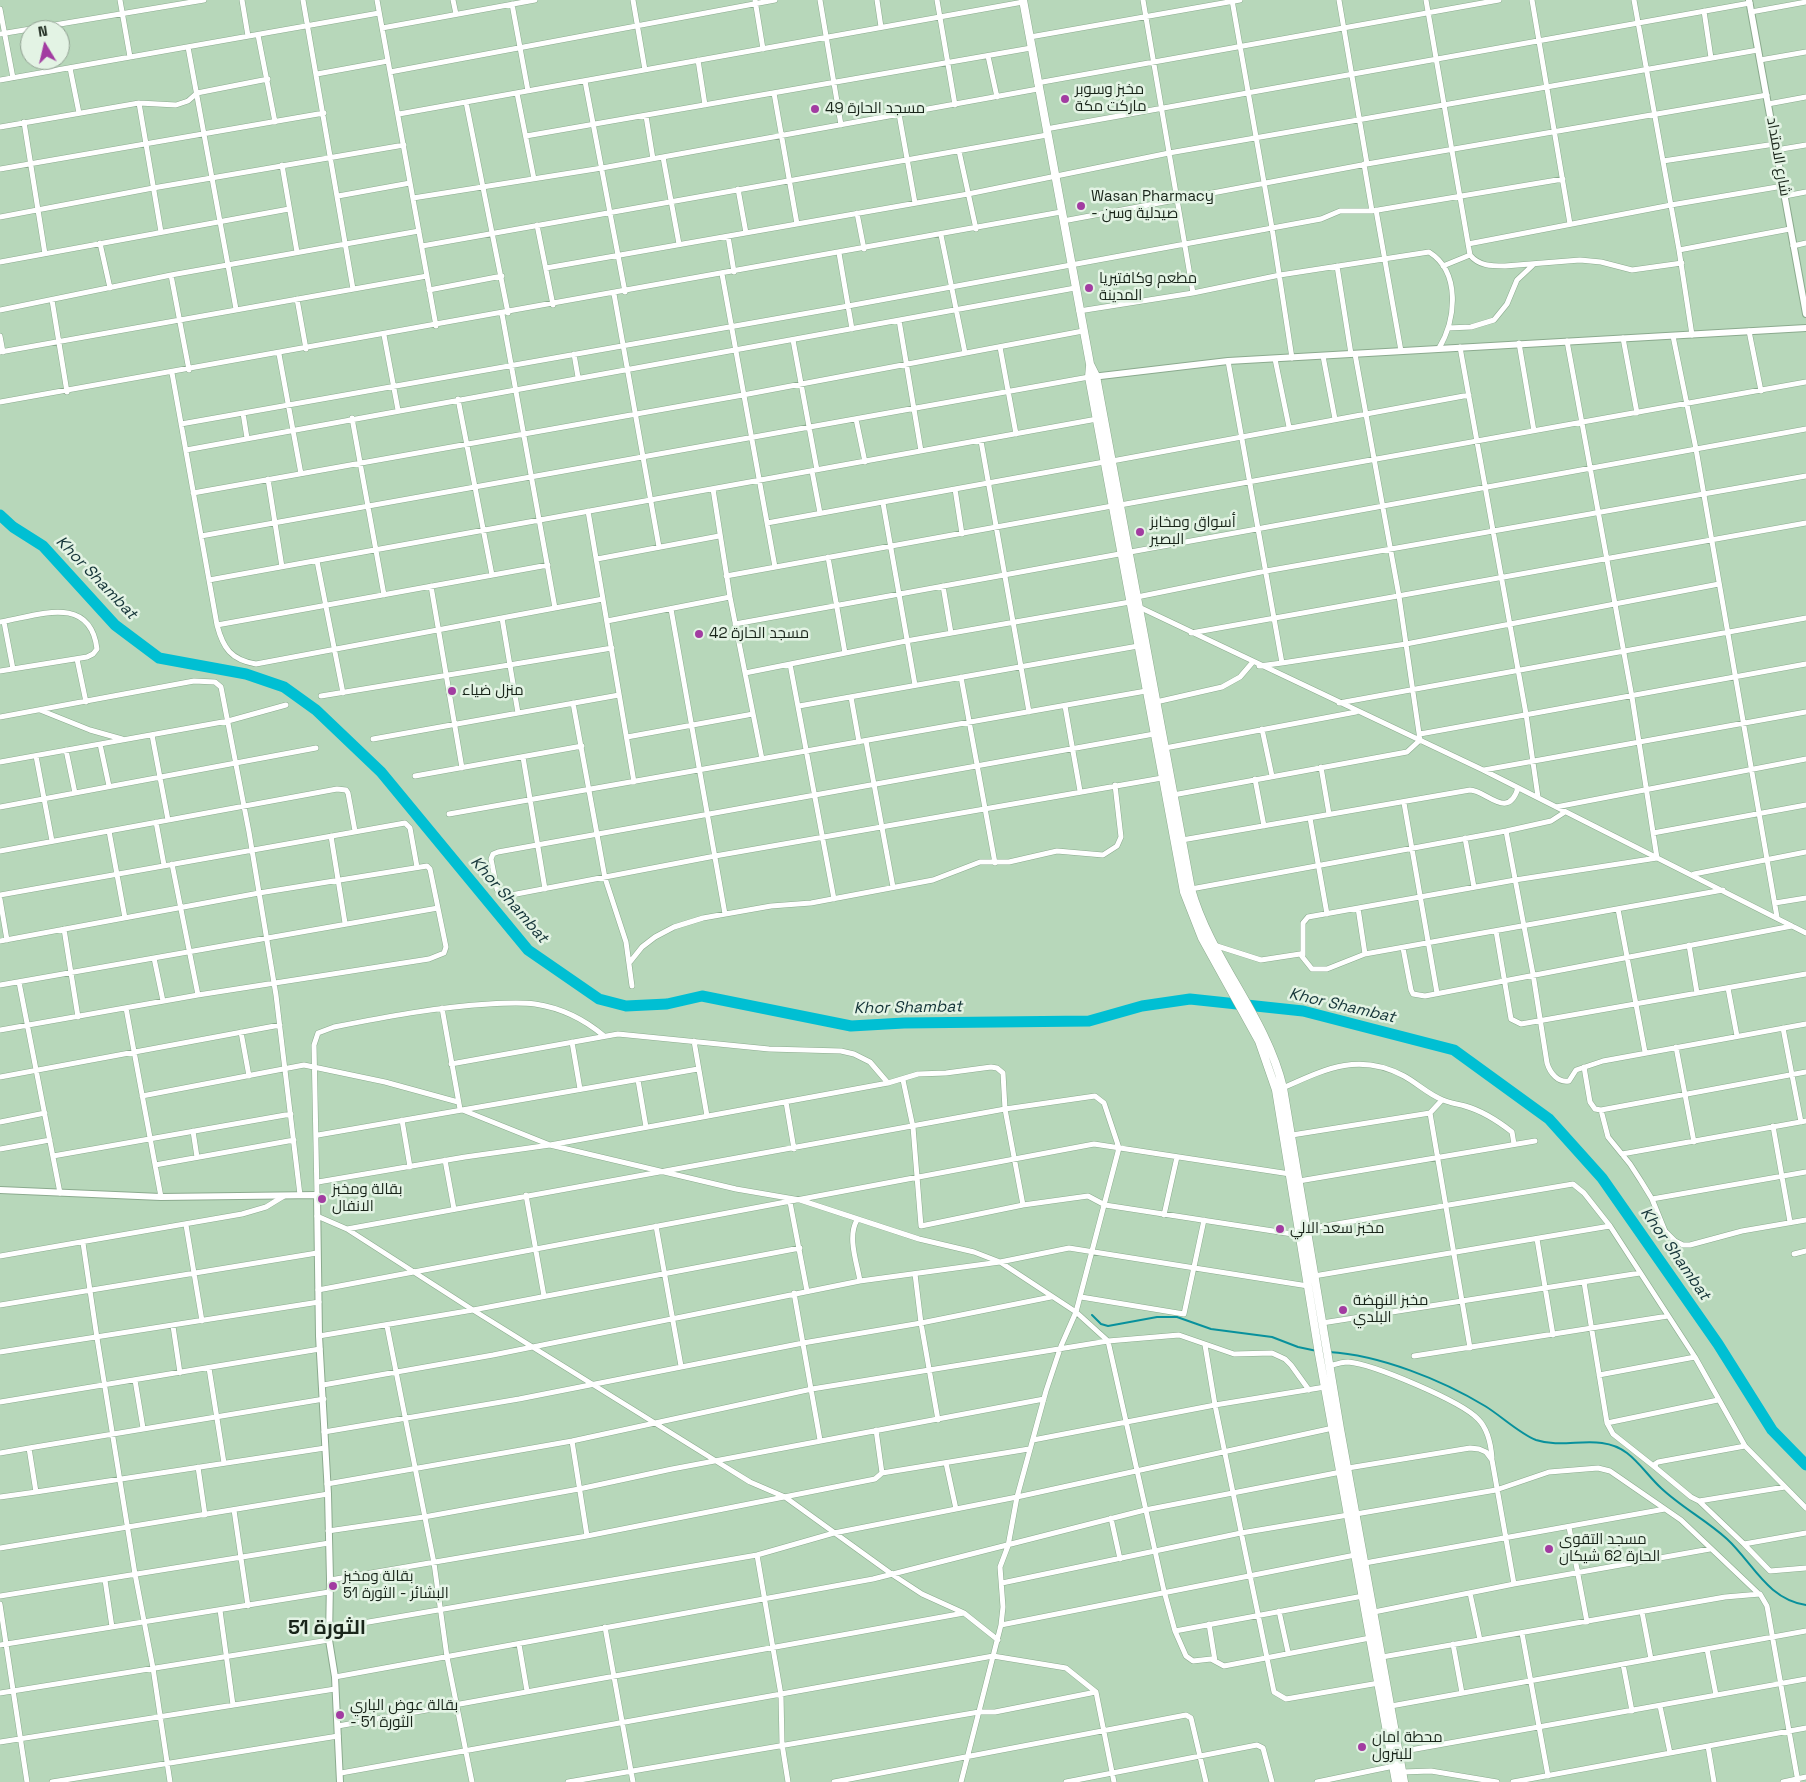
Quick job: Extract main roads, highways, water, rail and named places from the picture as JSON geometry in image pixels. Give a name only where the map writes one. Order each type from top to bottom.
[{"type":"main road","points":[[1023,1],[1074,288],[1090,364],[1097,419],[1108,461]]},
{"type":"main road","points":[[1092,377],[1133,599],[1138,646],[1146,691],[1188,904],[1202,938],[1235,990],[1277,1064],[1283,1088],[1326,1344],[1344,1470],[1352,1514],[1365,1563],[1404,1782]]},
{"type":"main road","points":[[1133,599],[1138,607],[1191,889],[1200,918],[1235,990]]},
{"type":"main road","points":[[1260,1035],[1274,1082],[1318,1354],[1333,1428],[1344,1470]]},
{"type":"main road","points":[[1352,1514],[1356,1555],[1396,1782]]},
{"type":"waterway","name":"Khor Shambat","points":[[0,515],[13,527],[43,546],[115,625],[159,658],[246,674],[284,687],[316,710],[381,772],[528,950],[599,999],[626,1006],[667,1004],[702,996],[851,1026],[904,1023],[1089,1021],[1142,1006],[1190,999],[1303,1011],[1454,1050],[1549,1119],[1602,1178],[1718,1344],[1772,1430],[1806,1465]]},
{"type":"waterway","points":[[1092,1315],[1101,1324],[1108,1326],[1157,1317],[1177,1317],[1211,1329],[1272,1337],[1298,1347],[1317,1351]]},
{"type":"waterway","points":[[1329,1352],[1369,1358],[1430,1378],[1468,1396],[1536,1440],[1547,1443],[1594,1442],[1617,1447],[1632,1457],[1669,1495],[1727,1539],[1771,1588],[1781,1596],[1806,1605]]},
{"type":"place","name":"مخبز وسوبر ماركت مكة","points":[[1065,99]]},
{"type":"place","name":"مسجد الحارة 49","points":[[815,109]]},
{"type":"place","name":"Wasan Pharmacy - صيدلية وسن","points":[[1081,206]]},
{"type":"place","name":"مطعم وكافتيريا المدينة","points":[[1089,288]]},
{"type":"place","name":"أسواق ومخابز البصير","points":[[1140,532]]},
{"type":"place","name":"مسجد الحارة 42","points":[[699,634]]},
{"type":"place","name":"منزل ضياء","points":[[452,691]]},
{"type":"place","name":"بقالة ومخبز الانفال","points":[[322,1199]]},
{"type":"place","name":"مخبز سعد الالي","points":[[1280,1229]]},
{"type":"place","name":"مخبز النهضة البلدي","points":[[1343,1310]]},
{"type":"place","name":"مسجد التقوى الحارة 62 شيكان","points":[[1549,1549]]},
{"type":"place","name":"بقالة ومخبز البشائر - الثورة 51","points":[[333,1586]]},
{"type":"place","name":"بقالة عوض الباري - الثورة 51","points":[[340,1715]]},
{"type":"place","name":"محطة امان للبترول","points":[[1362,1747]]},
{"type":"district","name":"الثورة 51","points":[[327,1629]]}]
